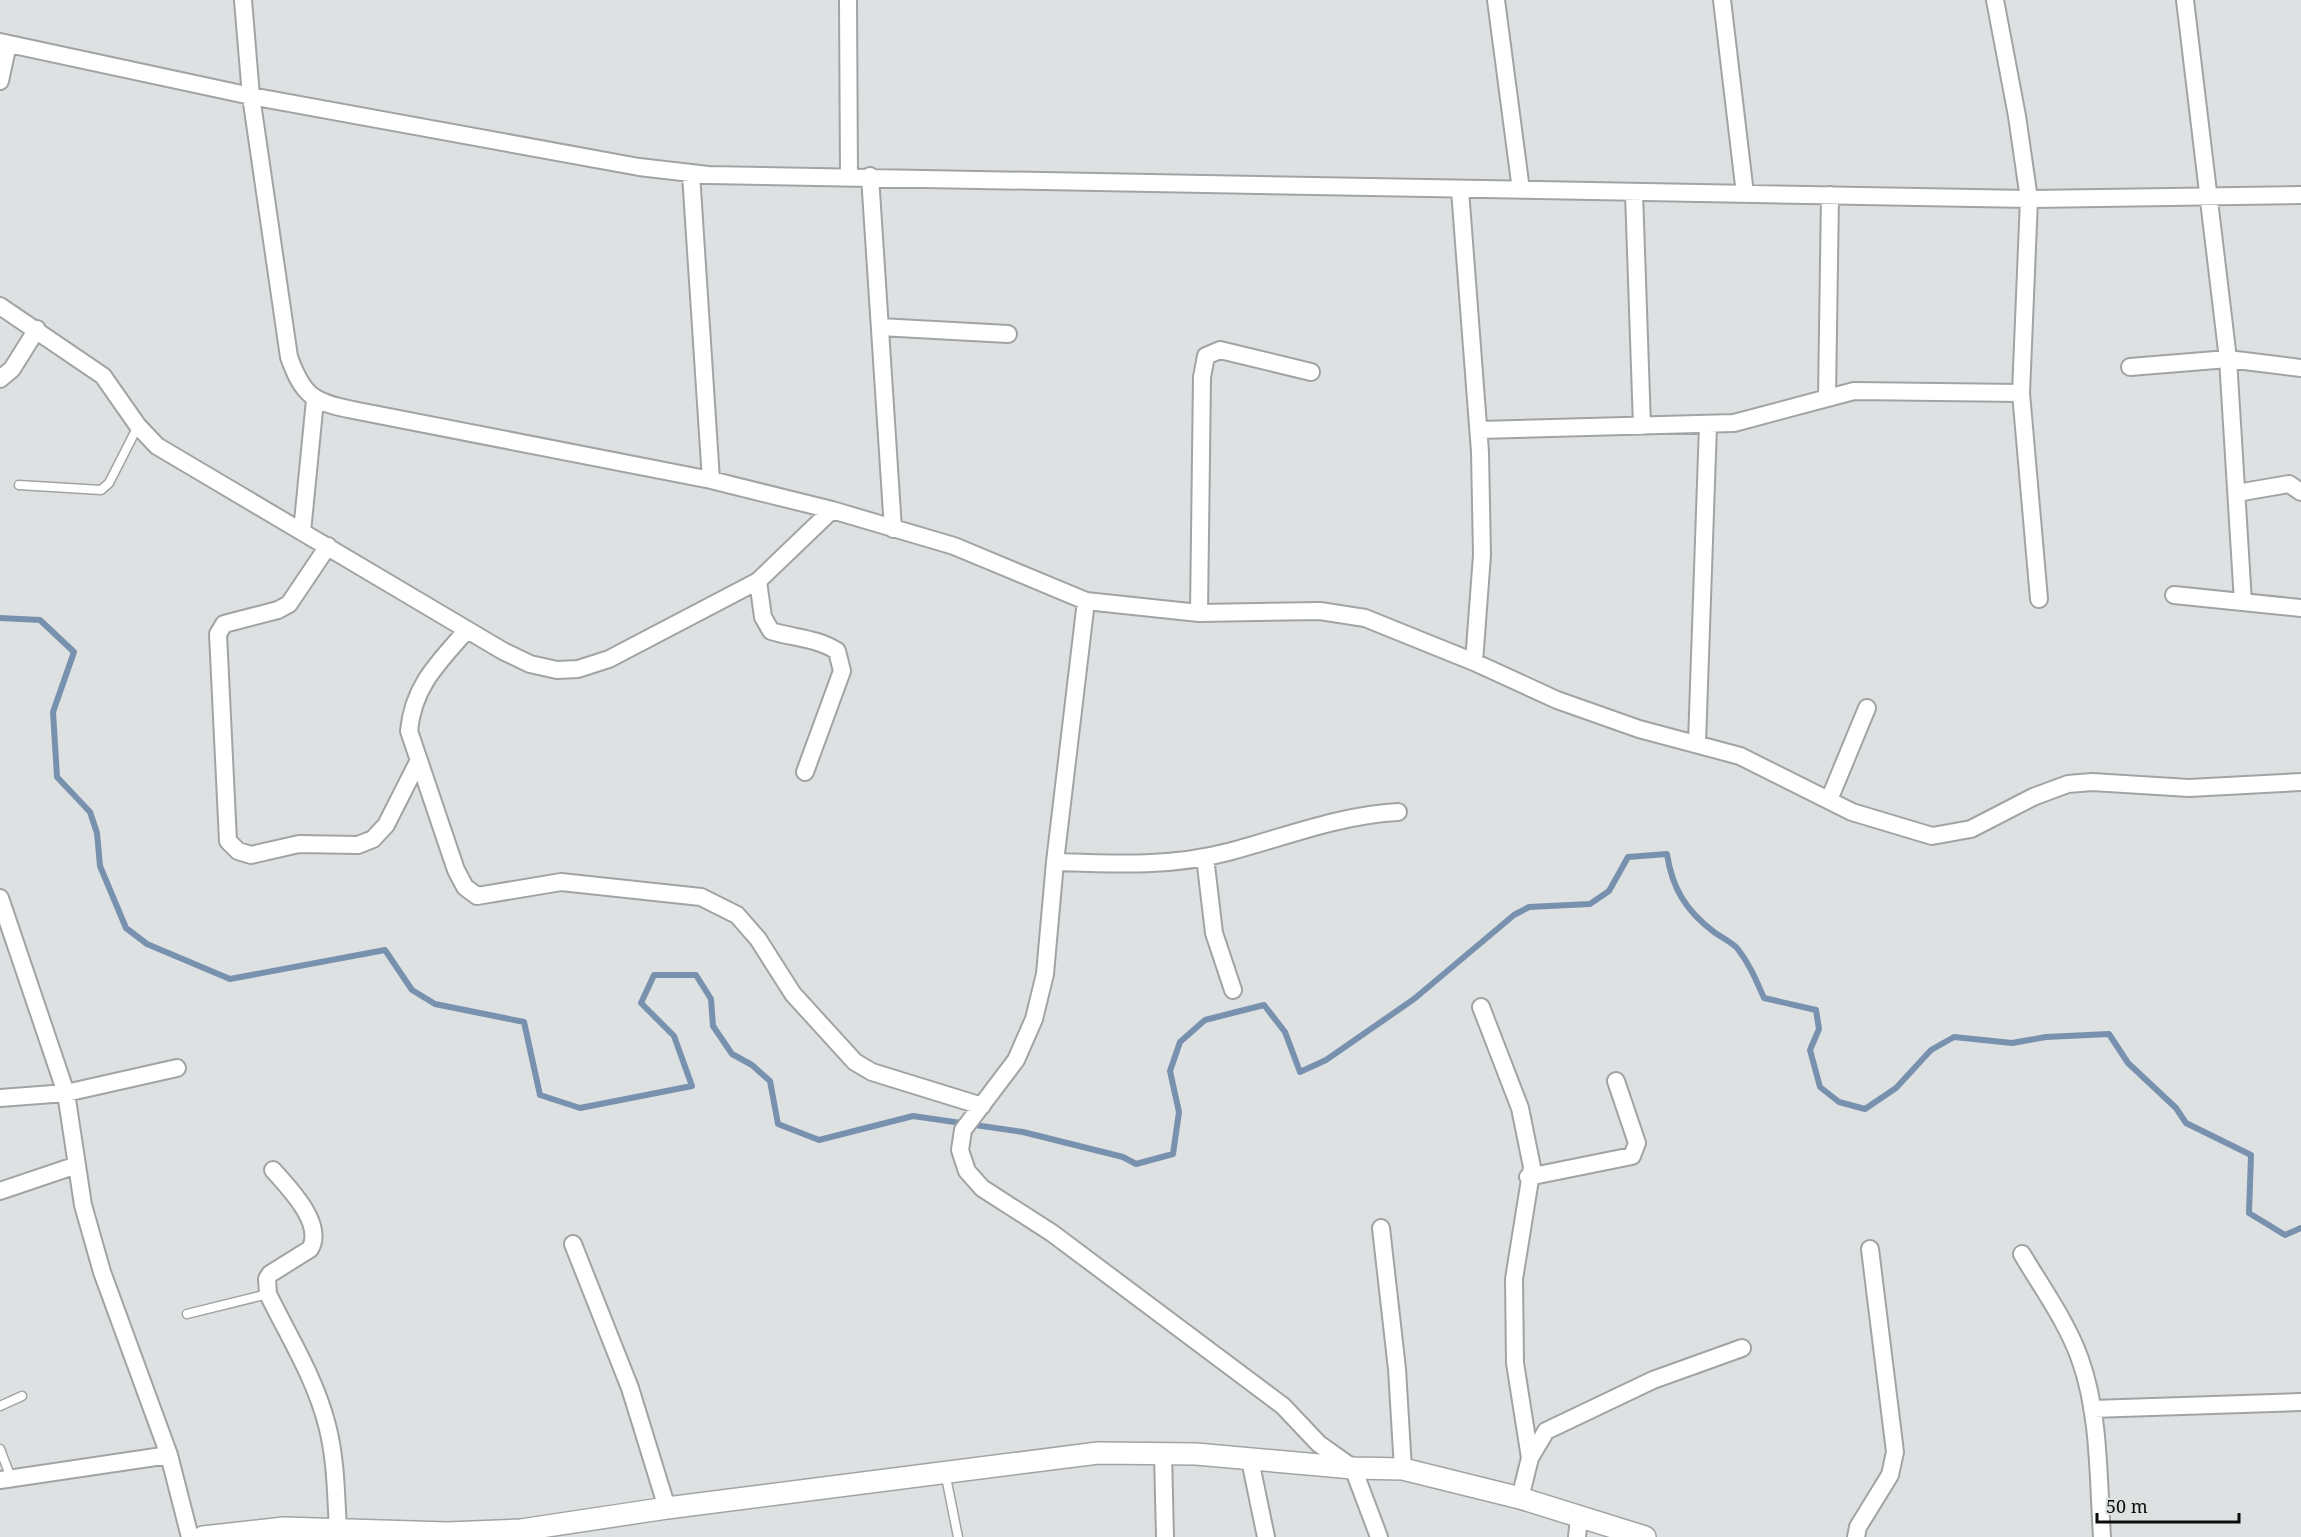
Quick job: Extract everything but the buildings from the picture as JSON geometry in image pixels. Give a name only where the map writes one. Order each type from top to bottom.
[{"type":"street","points":[[243,0],[251,96],[289,357],[296,376],[315,400],[345,408],[711,480],[832,510],[954,546],[1086,601],[1199,613],[1294,611],[1345,614],[1365,618],[1593,714],[1697,743],[1751,761],[1865,817],[1932,836],[1971,829],[2033,797],[2068,784],[2092,782],[2189,788],[2301,782]]},
{"type":"street","points":[[848,0],[849,176]]},
{"type":"street","points":[[1496,0],[1521,190]]},
{"type":"street","points":[[1722,0],[1745,194]]},
{"type":"street","points":[[1995,0],[2018,116],[2029,199],[2021,393],[2039,599]]},
{"type":"street","points":[[2185,0],[2211,195],[2228,359],[2243,602]]},
{"type":"street","points":[[0,81],[4,43],[251,96],[639,167],[733,177],[870,176],[1460,190],[2029,199],[2301,195]]},
{"type":"street","points":[[691,174],[711,480]]},
{"type":"street","points":[[870,176],[893,529]]},
{"type":"street","points":[[1460,190],[1479,430],[1482,555],[1474,662]]},
{"type":"street","points":[[1634,193],[1642,426]]},
{"type":"street","points":[[1827,397],[1830,195]]},
{"type":"street","points":[[0,306],[104,376],[138,426],[157,446],[467,630],[530,664],[557,670],[578,669],[595,665],[632,649],[758,581],[832,510]]},
{"type":"street","points":[[880,327],[1008,334]]},
{"type":"street","points":[[0,379],[12,369],[37,329]]},
{"type":"street","points":[[1199,613],[1202,377],[1206,356],[1220,350],[1311,372]]},
{"type":"street","points":[[2130,367],[2228,359],[2301,368]]},
{"type":"street","points":[[1479,430],[1708,425],[1741,421],[1854,391],[2021,393]]},
{"type":"street","points":[[302,532],[315,400]]},
{"type":"street","points":[[1697,743],[1708,425]]},
{"type":"street","points":[[2236,494],[2289,484],[2301,492]]},
{"type":"street","points":[[328,546],[289,604],[278,610],[224,624],[218,634],[228,841],[238,850],[251,855],[264,854],[299,844],[358,845],[373,839],[386,825],[419,760]]},
{"type":"street","points":[[758,581],[763,617],[771,632],[794,638],[822,641],[837,651],[842,671],[805,772]]},
{"type":"street","points":[[2174,595],[2301,608]]},
{"type":"street","points":[[1086,601],[1055,862],[1045,974],[1034,1019],[1016,1060],[963,1130],[960,1150],[967,1171],[982,1188],[1052,1233],[1283,1407],[1319,1444],[1353,1468],[1379,1537]]},
{"type":"street","points":[[467,630],[434,668],[411,708],[409,731],[456,870],[465,887],[477,896],[561,882],[701,897],[737,915],[758,939],[799,1001],[855,1062],[872,1072],[982,1106]]},
{"type":"street","points":[[1829,800],[1867,708]]},
{"type":"street","points":[[1055,862],[1132,864],[1205,857],[1347,818],[1398,812]]},
{"type":"street","points":[[1205,857],[1214,933],[1233,990]]},
{"type":"street","points":[[0,898],[66,1093],[84,1205],[102,1272],[169,1455],[190,1537]]},
{"type":"street","points":[[1481,1007],[1520,1108],[1532,1167],[1528,1177],[1514,1279],[1515,1363],[1530,1458]]},
{"type":"street","points":[[0,1098],[66,1093],[177,1068]]},
{"type":"street","points":[[1528,1177],[1632,1156],[1636,1143],[1617,1081]]},
{"type":"street","points":[[0,1191],[77,1165]]},
{"type":"street","points":[[273,1170],[302,1202],[311,1225],[314,1243],[310,1249],[270,1274],[267,1279],[268,1294],[310,1376],[327,1424],[333,1455],[338,1531]]},
{"type":"street","points":[[1381,1228],[1397,1369],[1403,1469]]},
{"type":"street","points":[[573,1244],[630,1388],[667,1508]]},
{"type":"street","points":[[1856,1537],[1863,1519],[1890,1475],[1895,1452],[1870,1249]]},
{"type":"street","points":[[2022,1254],[2073,1341],[2080,1359],[2092,1409],[2102,1537]]},
{"type":"street","points":[[1520,1498],[1530,1458],[1546,1431],[1653,1380],[1742,1348]]},
{"type":"street","points":[[2092,1409],[2301,1402]]},
{"type":"street","points":[[203,1537],[284,1528],[338,1531],[523,1533],[667,1508],[1065,1455],[1098,1453],[1163,1454],[1353,1468],[1403,1469],[1520,1498],[1578,1528],[1645,1537]]},
{"type":"street","points":[[1163,1454],[1165,1537]]},
{"type":"street","points":[[5,1479],[169,1455]]},
{"type":"street","points":[[1250,1460],[1266,1537]]},
{"type":"lane","points":[[19,485],[101,490],[109,483],[138,426]]},
{"type":"lane","points":[[187,1314],[268,1294]]},
{"type":"lane","points":[[0,1406],[22,1396]]},
{"type":"lane","points":[[0,1449],[5,1479]]},
{"type":"lane","points":[[944,1472],[958,1537]]},
{"type":"waterway","points":[[0,618],[40,620],[74,652],[53,712],[57,777],[90,812],[97,833],[100,866],[126,928],[147,944],[230,979],[385,950],[412,990],[435,1004],[524,1022],[540,1095],[580,1108],[692,1086],[674,1036],[641,1003],[654,975],[696,975],[711,999],[713,1026],[732,1054],[752,1065],[770,1081],[778,1124],[819,1140],[913,1116],[1023,1132],[1123,1157],[1136,1164],[1173,1154],[1179,1112],[1170,1071],[1180,1042],[1205,1020],[1264,1005],[1285,1032],[1300,1072],[1326,1060],[1414,999],[1514,915],[1529,907],[1590,904],[1609,891],[1628,857],[1667,854],[1673,878],[1688,907],[1704,924],[1737,948],[1749,966],[1764,998],[1816,1010],[1819,1029],[1810,1050],[1820,1087],[1839,1102],[1865,1109],[1896,1088],[1931,1050],[1954,1037],[2012,1043],[2046,1037],[2109,1034],[2128,1063],[2176,1108],[2186,1123],[2251,1155],[2249,1213],[2285,1235],[2301,1228]]}]
